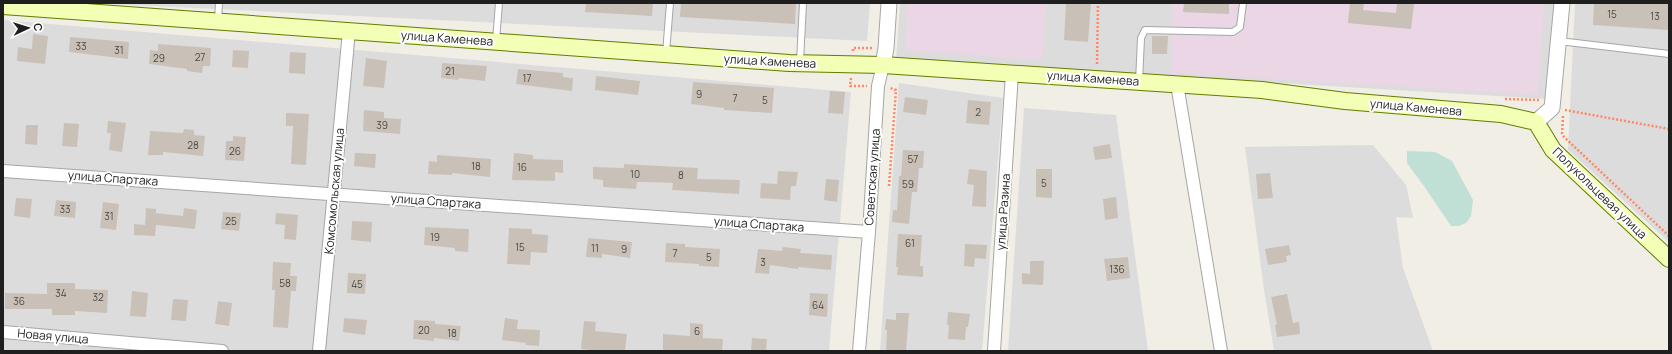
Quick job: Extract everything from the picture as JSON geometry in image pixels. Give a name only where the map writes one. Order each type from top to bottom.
[{"type":"main road","name":"улица Каменева","points":[[3,6],[57,7],[218,22],[800,64],[883,65],[1262,90],[1345,101],[1501,114],[1536,122]]},
{"type":"main road","name":"Полукольцевая улица","points":[[1536,122],[1553,150],[1669,259]]},
{"type":"street","name":"Советская улица","points":[[859,351],[869,232],[878,86],[886,48],[889,3]]},
{"type":"street","points":[[1536,122],[1552,108],[1562,3]]},
{"type":"street","name":"Комсомольская улица","points":[[319,351],[349,31]]},
{"type":"street","name":"улица Разина","points":[[994,351],[1012,73]]},
{"type":"street","points":[[1177,84],[1221,351]]},
{"type":"street","name":"улица Спартака","points":[[3,171],[869,232]]},
{"type":"street","name":"Новая улица","points":[[3,332],[222,351]]},
{"type":"lane","points":[[218,22],[219,3]]},
{"type":"lane","points":[[496,42],[499,3]]},
{"type":"lane","points":[[666,54],[670,3]]},
{"type":"lane","points":[[800,64],[803,3]]},
{"type":"lane","points":[[1139,82],[1141,38],[1145,30],[1233,32],[1240,27],[1243,3]]},
{"type":"lane","points":[[1559,41],[1669,54]]},
{"type":"path","points":[[1097,66],[1098,3]]},
{"type":"path","points":[[1669,129],[1563,110],[1562,133],[1564,137],[1669,236]]},
{"type":"shaded area","points":[[90,3],[870,3],[867,41]]},
{"type":"shaded area","points":[[900,3],[1556,3],[1546,99],[896,60]]},
{"type":"shaded area","points":[[908,3],[1046,3],[1042,60],[905,50]]},
{"type":"shaded area","points":[[1173,3],[1544,3],[1538,95],[1171,73]]},
{"type":"shaded area","points":[[1575,3],[1669,3],[1669,242],[1568,150]]},
{"type":"shaded area","points":[[3,20],[851,92],[829,351],[3,351]]},
{"type":"shaded area","points":[[899,83],[1003,98],[982,351],[880,351]]},
{"type":"shaded area","points":[[1024,108],[1116,115],[1148,351],[1008,351]]},
{"type":"shaded area","points":[[1373,145],[1406,185],[1413,218],[1396,217],[1403,268],[1433,351],[1274,351],[1264,290],[1245,147]]},
{"type":"shaded area","points":[[1407,151],[1435,152],[1452,161],[1473,200],[1471,216],[1466,223],[1459,226],[1451,226],[1407,163]]},
{"type":"building","points":[[586,3],[653,3],[652,16],[585,12]]},
{"type":"building","points":[[681,3],[796,3],[795,24],[680,17]]},
{"type":"building","points":[[1066,3],[1091,3],[1088,42],[1064,40]]},
{"type":"building","points":[[1184,3],[1229,3],[1229,14],[1183,12]]},
{"type":"building","points":[[1350,3],[1364,3],[1363,10],[1396,13],[1397,3],[1414,4],[1411,29],[1348,23]]},
{"type":"building","points":[[1594,3],[1669,4],[1669,30],[1593,25]]},
{"type":"building","points":[[33,34],[48,36],[45,64],[17,61],[18,47],[32,49]]},
{"type":"building","points":[[1152,36],[1168,36],[1167,54],[1152,54]]},
{"type":"building","points":[[70,37],[129,42],[128,59],[69,52]]},
{"type":"building","points":[[158,44],[211,48],[210,66],[203,66],[202,73],[187,71],[187,69],[149,64],[150,50],[158,51]]},
{"type":"building","points":[[233,50],[249,51],[248,68],[232,67]]},
{"type":"building","points":[[290,52],[306,53],[305,74],[289,73]]},
{"type":"building","points":[[366,58],[387,61],[384,88],[363,86]]},
{"type":"building","points":[[442,63],[487,66],[485,81],[459,78],[458,80],[441,78]]},
{"type":"building","points":[[518,69],[563,73],[563,77],[573,78],[572,91],[516,84]]},
{"type":"building","points":[[596,76],[640,81],[638,95],[595,90]]},
{"type":"building","points":[[693,82],[774,88],[772,113],[724,110],[724,108],[691,104]]},
{"type":"building","points":[[830,91],[845,92],[843,114],[828,113]]},
{"type":"building","points":[[905,97],[928,100],[926,115],[903,112]]},
{"type":"building","points":[[968,100],[991,102],[989,125],[966,123]]},
{"type":"building","points":[[364,110],[384,112],[384,118],[401,119],[400,134],[363,131]]},
{"type":"building","points":[[286,113],[309,114],[306,165],[291,164],[293,126],[286,126]]},
{"type":"building","points":[[108,121],[126,123],[122,152],[109,150],[111,133],[107,133]]},
{"type":"building","points":[[64,123],[79,124],[77,147],[62,146]]},
{"type":"building","points":[[26,125],[38,125],[37,145],[25,144]]},
{"type":"building","points":[[184,129],[194,130],[194,135],[205,136],[203,156],[163,152],[163,155],[148,155],[150,131],[183,133]]},
{"type":"building","points":[[233,136],[246,137],[244,161],[225,160],[226,141],[233,141]]},
{"type":"building","points":[[1110,144],[1112,158],[1095,160],[1093,147]]},
{"type":"building","points":[[903,150],[924,151],[923,168],[919,168],[917,192],[912,192],[909,224],[892,222],[893,210],[897,210],[899,176],[901,176]]},
{"type":"building","points":[[355,153],[376,154],[375,168],[354,166]]},
{"type":"building","points":[[514,153],[533,155],[533,159],[563,160],[563,173],[555,172],[555,181],[512,180]]},
{"type":"building","points":[[437,155],[491,159],[490,177],[452,173],[452,175],[428,174],[429,161],[437,162]]},
{"type":"building","points":[[624,164],[698,168],[697,179],[740,180],[739,194],[672,190],[673,183],[637,182],[636,189],[603,187],[603,180],[593,179],[593,167],[624,168]]},
{"type":"building","points":[[969,169],[987,171],[986,207],[972,206],[974,185],[967,184]]},
{"type":"building","points":[[1036,169],[1052,169],[1052,198],[1036,197]]},
{"type":"building","points":[[778,171],[798,172],[796,186],[791,186],[790,200],[760,198],[761,183],[777,184]]},
{"type":"building","points":[[1270,173],[1273,198],[1258,199],[1256,174]]},
{"type":"building","points":[[826,179],[839,180],[837,202],[824,200]]},
{"type":"building","points":[[1116,197],[1118,218],[1105,220],[1103,199]]},
{"type":"building","points":[[16,198],[32,199],[30,218],[14,216]]},
{"type":"building","points":[[56,200],[76,202],[75,218],[54,216]]},
{"type":"building","points":[[103,202],[119,204],[116,230],[100,228]]},
{"type":"building","points":[[146,208],[156,209],[156,213],[183,216],[184,208],[197,210],[195,229],[156,225],[155,236],[134,235],[134,224],[145,225]]},
{"type":"building","points":[[223,212],[241,213],[239,231],[221,229]]},
{"type":"building","points":[[276,213],[298,215],[296,240],[284,239],[285,225],[275,224]]},
{"type":"building","points":[[352,221],[372,222],[371,242],[351,240]]},
{"type":"building","points":[[425,227],[469,229],[468,252],[455,251],[455,248],[424,245]]},
{"type":"building","points":[[509,228],[532,229],[532,234],[548,235],[547,253],[531,252],[530,265],[507,264]]},
{"type":"building","points":[[898,234],[922,235],[920,266],[923,266],[923,277],[897,275]]},
{"type":"building","points":[[588,238],[632,242],[630,258],[602,254],[602,258],[586,257]]},
{"type":"building","points":[[666,243],[685,244],[685,247],[720,249],[719,267],[665,262]]},
{"type":"building","points":[[965,244],[987,245],[986,259],[975,258],[974,267],[964,266]]},
{"type":"building","points":[[1289,245],[1291,255],[1286,256],[1287,262],[1268,265],[1265,249]]},
{"type":"building","points":[[783,247],[801,249],[800,253],[832,255],[831,270],[798,267],[798,269],[770,265],[769,274],[755,273],[758,249],[782,251]]},
{"type":"building","points":[[1128,257],[1130,278],[1107,281],[1104,259]]},
{"type":"building","points":[[1030,261],[1044,261],[1043,285],[1022,284],[1022,273],[1030,274]]},
{"type":"building","points":[[273,262],[291,263],[290,276],[297,276],[296,291],[291,291],[288,328],[273,327],[275,290],[272,290]]},
{"type":"building","points":[[348,273],[366,274],[365,294],[347,293]]},
{"type":"building","points":[[47,283],[75,283],[75,289],[108,290],[107,313],[75,311],[75,315],[52,315],[52,309],[5,309],[5,293],[47,294]]},
{"type":"building","points":[[132,291],[148,293],[146,317],[130,316]]},
{"type":"building","points":[[810,293],[828,294],[827,317],[809,315]]},
{"type":"building","points":[[1287,294],[1293,323],[1299,322],[1300,334],[1277,337],[1275,325],[1277,325],[1271,297]]},
{"type":"building","points":[[173,299],[188,300],[186,321],[171,320]]},
{"type":"building","points":[[218,301],[232,303],[229,326],[215,324]]},
{"type":"building","points":[[948,312],[970,314],[968,327],[966,327],[965,340],[948,339]]},
{"type":"building","points":[[896,313],[909,313],[906,351],[886,351],[886,319],[896,320]]},
{"type":"building","points":[[344,318],[367,320],[365,335],[343,332]]},
{"type":"building","points":[[505,318],[518,320],[517,329],[540,330],[539,346],[502,340]]},
{"type":"building","points":[[414,320],[435,321],[435,324],[461,326],[459,341],[434,338],[434,341],[413,339]]},
{"type":"building","points":[[584,321],[596,322],[595,331],[627,334],[625,351],[581,349]]},
{"type":"building","points":[[690,323],[703,324],[703,338],[723,339],[722,351],[663,351],[663,334],[690,336]]},
{"type":"building","points":[[752,338],[767,339],[766,351],[751,351]]}]
